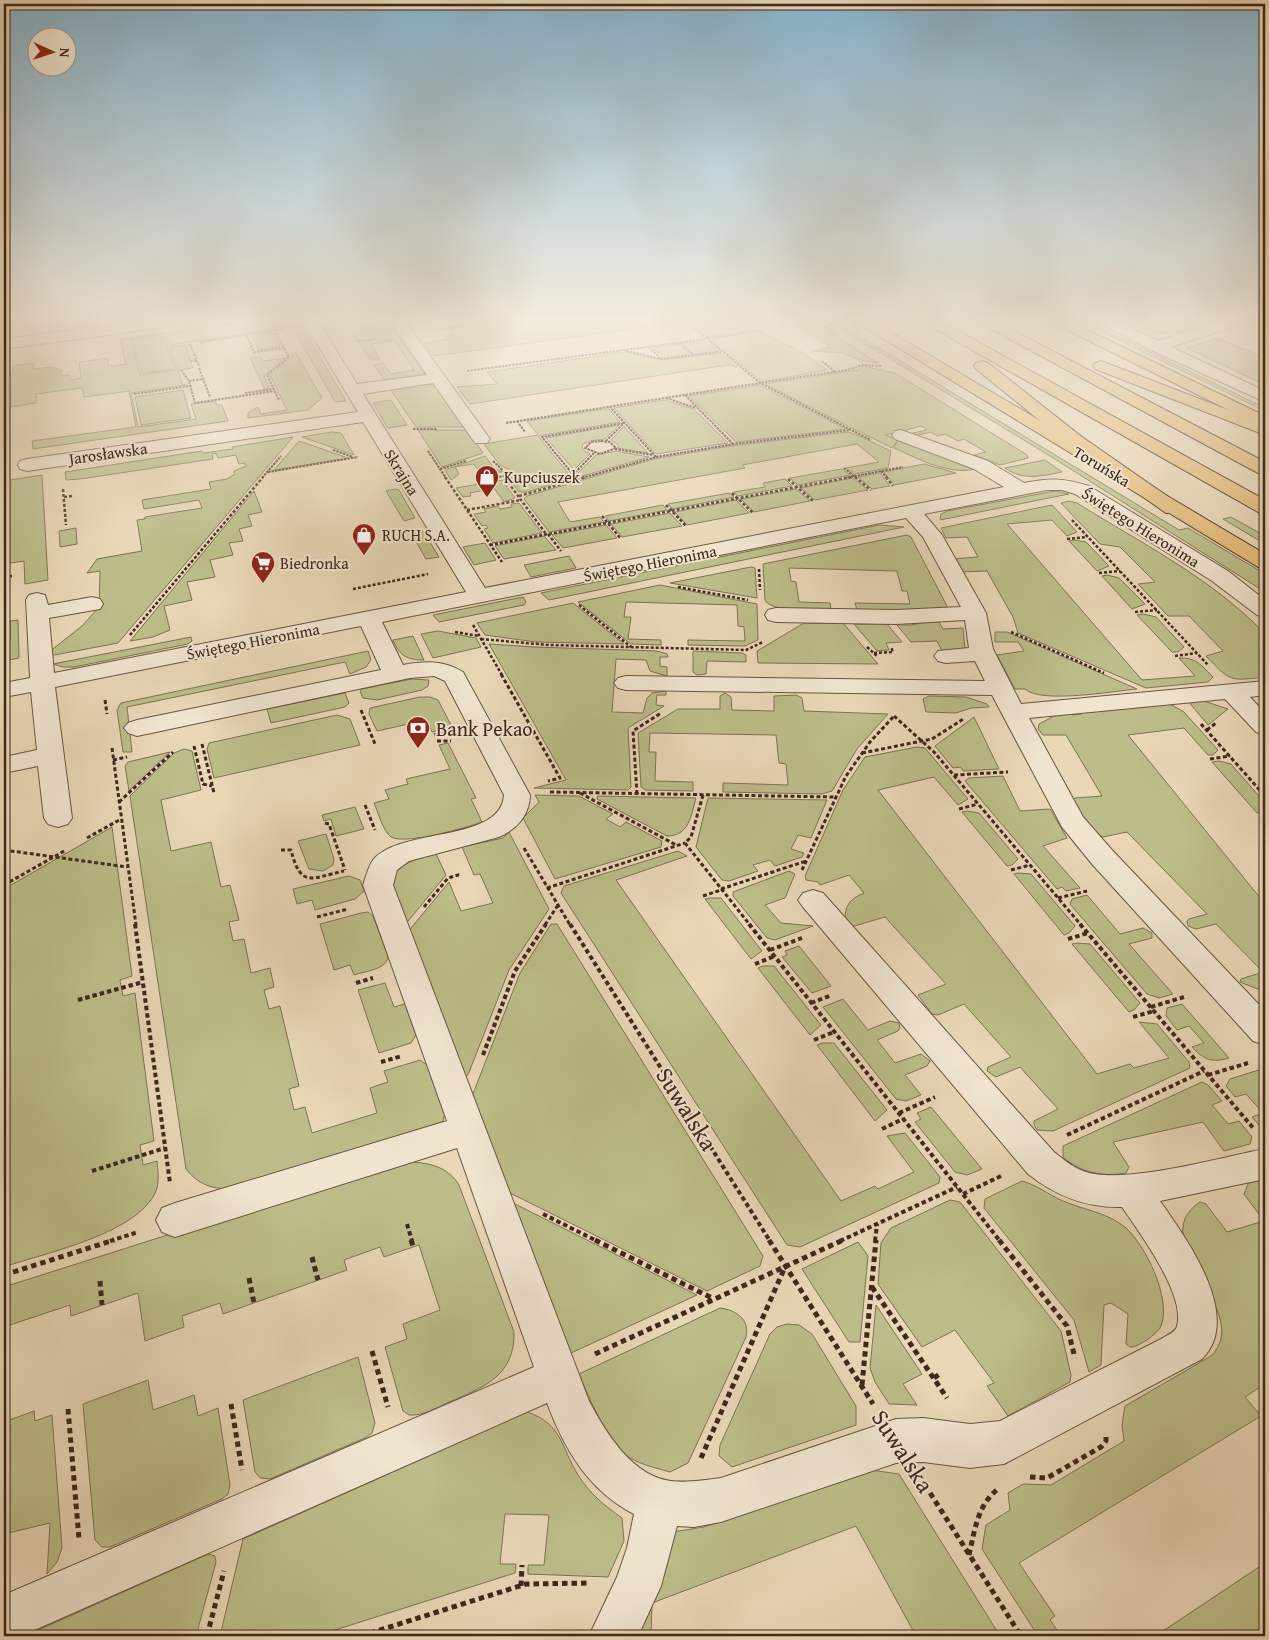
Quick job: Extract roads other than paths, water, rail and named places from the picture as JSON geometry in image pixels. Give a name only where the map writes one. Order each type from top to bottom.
[{"type":"main road","name":"Toruńska","points":[[987,398],[1265,563]]},
{"type":"main road","points":[[1023,398],[1083,446],[1173,509]]},
{"type":"main road","points":[[1065,398],[1265,508]]},
{"type":"main road","points":[[1128,398],[1265,469]]},
{"type":"main road","points":[[1182,398],[1265,430]]},
{"type":"main road","points":[[1212,398],[1265,423]]},
{"type":"street","name":"Skrajna","points":[[357,398],[479,596]]},
{"type":"street","points":[[451,398],[477,434]]},
{"type":"street","name":"Jarosławska","points":[[27,465],[368,416]]},
{"type":"street","points":[[900,435],[981,465],[1021,489]]},
{"type":"street","name":"Świętego Hieronima","points":[[4,690],[1021,489],[1055,484],[1082,490],[1220,576],[1265,610]]},
{"type":"street","points":[[911,511],[932,535],[979,632],[1000,688],[1072,821],[1087,840],[1265,1032]]},
{"type":"street","points":[[58,818],[50,755],[37,607],[92,604]]},
{"type":"street","points":[[776,615],[906,617],[979,632]]},
{"type":"street","points":[[369,618],[395,674]]},
{"type":"street","points":[[946,656],[979,632]]},
{"type":"street","points":[[138,728],[395,674],[430,669],[445,671],[455,677],[517,795],[516,805],[508,819],[489,831],[399,854],[388,861],[381,871],[379,890],[491,1195],[581,1431],[602,1464],[631,1490],[669,1503],[698,1504],[721,1500],[896,1441],[923,1440],[979,1446],[1015,1438],[1177,1352],[1192,1340],[1198,1322],[1193,1293],[1187,1277],[1133,1192]]},
{"type":"street","points":[[626,683],[887,688],[1000,688]]},
{"type":"street","points":[[1012,711],[1265,688]]},
{"type":"street","points":[[1231,691],[1265,727]]},
{"type":"street","points":[[4,765],[50,755]]},
{"type":"street","points":[[813,900],[1031,1152],[1054,1174],[1079,1186],[1108,1192],[1133,1192],[1262,1149]]},
{"type":"street","points":[[175,1220],[464,1121]]},
{"type":"street","points":[[4,1619],[558,1374]]},
{"type":"street","points":[[613,1636],[638,1586],[650,1548],[669,1503]]},
{"type":"place","name":"Kupciuszek","points":[[487,498]]},
{"type":"place","name":"RUCH S.A.","points":[[364,556]]},
{"type":"place","name":"Biedronka","points":[[263,584]]},
{"type":"place","name":"Bank Pekao","points":[[418,749]]}]
